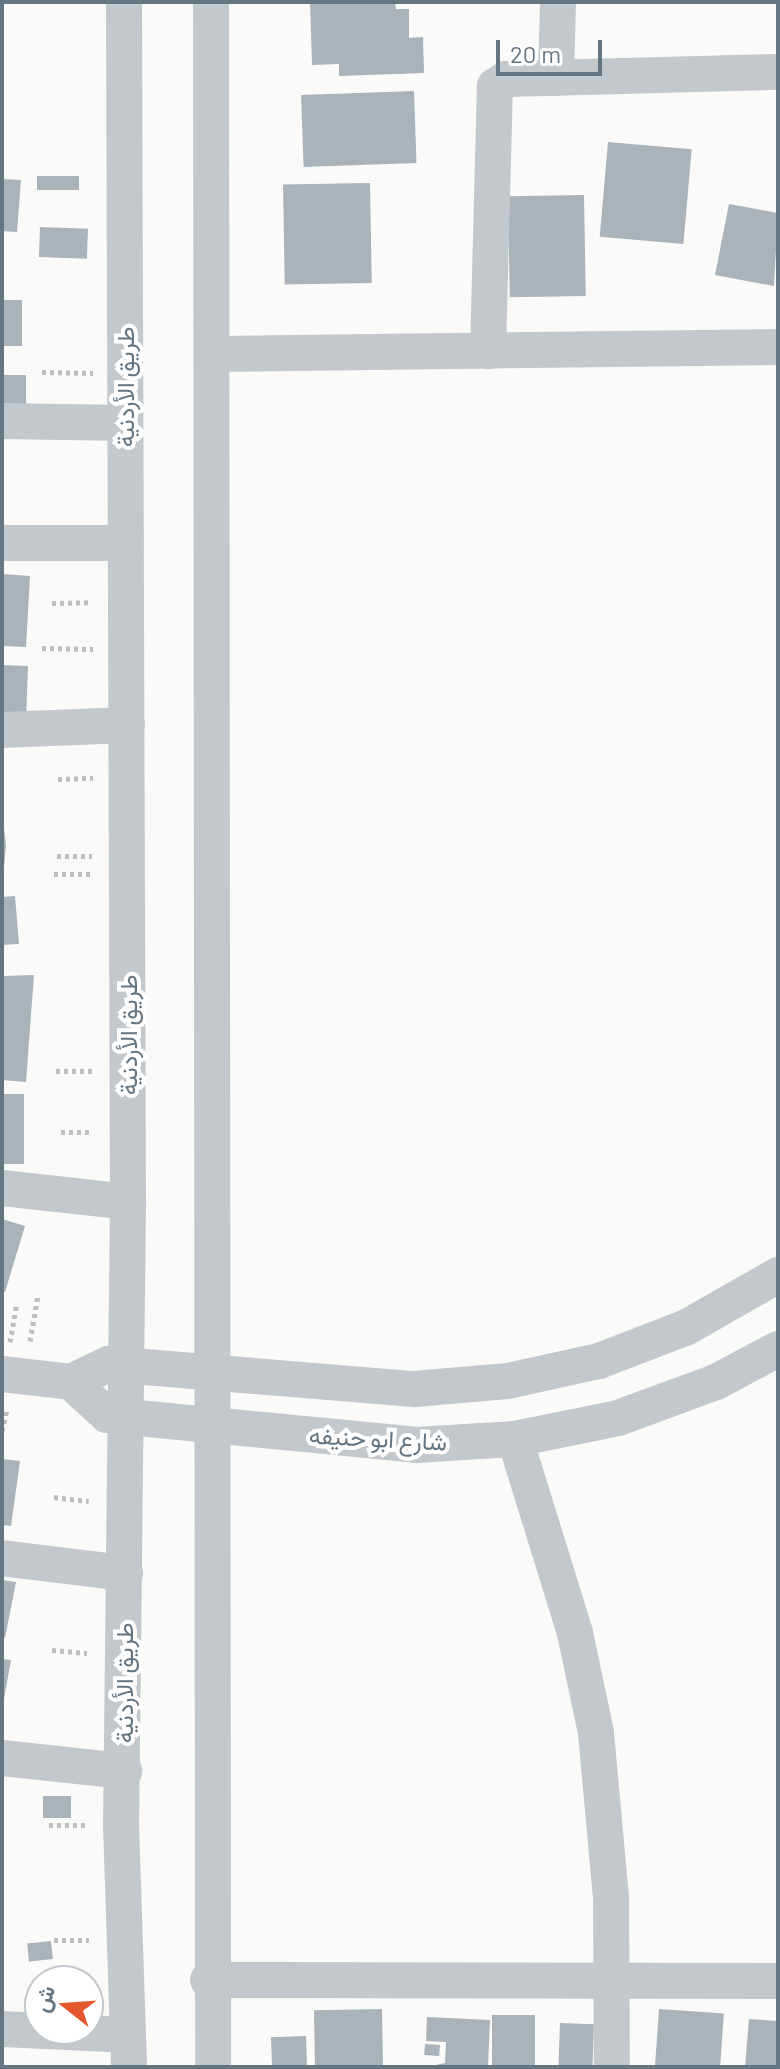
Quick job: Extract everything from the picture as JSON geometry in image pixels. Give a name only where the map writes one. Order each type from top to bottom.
[{"type":"street","name":"طريق الأردنية","points":[[124,2],[128,1202],[124,1771],[128,2051]]},
{"type":"street","points":[[211,2],[213,1424],[208,1980],[213,2067]]},
{"type":"street","points":[[556,78],[558,2]]},
{"type":"street","points":[[488,351],[491,100],[506,79],[778,72]]},
{"type":"street","points":[[212,354],[778,347]]},
{"type":"street","points":[[2,421],[125,423]]},
{"type":"street","points":[[2,543],[126,543]]},
{"type":"street","points":[[2,730],[127,725]]},
{"type":"street","points":[[2,1188],[128,1202]]},
{"type":"street","points":[[13,1376],[71,1382],[108,1364],[414,1389],[508,1381],[599,1361],[687,1327],[778,1275]]},
{"type":"street","name":"شارع ابو حنيفه","points":[[71,1382],[107,1415],[416,1445],[515,1439],[618,1418],[716,1382],[778,1349]]},
{"type":"street","points":[[515,1439],[571,1619],[596,1733],[608,1843],[612,2067]]},
{"type":"street","points":[[2,1558],[125,1573]]},
{"type":"street","points":[[2,1758],[124,1771]]},
{"type":"street","points":[[208,1980],[778,1981]]},
{"type":"street","points":[[2,2029],[128,2051]]},
{"type":"path","points":[[42,372],[125,373]]},
{"type":"path","points":[[42,648],[126,649]]},
{"type":"path","points":[[13,1376],[38,1295]]},
{"type":"building","points":[[310,2],[395,2],[396,9],[409,9],[409,38],[423,37],[424,73],[339,76],[339,64],[312,65]]},
{"type":"building","points":[[414,91],[417,163],[304,167],[301,95]]},
{"type":"building","points":[[608,142],[692,149],[683,244],[600,237]]},
{"type":"building","points":[[37,176],[79,176],[79,190],[37,190]]},
{"type":"building","points":[[2,179],[21,180],[17,232],[2,231]]},
{"type":"building","points":[[370,183],[372,283],[285,285],[283,185]]},
{"type":"building","points":[[584,195],[586,296],[510,297],[508,196]]},
{"type":"building","points":[[729,204],[778,213],[774,286],[715,275]]},
{"type":"building","points":[[40,227],[88,229],[87,259],[39,257]]},
{"type":"building","points":[[2,300],[22,300],[22,346],[2,346]]},
{"type":"building","points":[[2,375],[26,375],[26,410],[2,410]]},
{"type":"building","points":[[2,574],[30,576],[26,647],[2,646]]},
{"type":"building","points":[[2,665],[28,666],[26,721],[2,720]]},
{"type":"building","points":[[4,829],[6,845],[2,867]]},
{"type":"building","points":[[15,896],[19,944],[2,945],[2,897]]},
{"type":"building","points":[[34,975],[26,1082],[2,1080],[2,976]]},
{"type":"building","points":[[2,1094],[24,1094],[24,1164],[2,1164]]},
{"type":"building","points":[[2,1219],[25,1226],[5,1292],[2,1291]]},
{"type":"building","points":[[2,1459],[20,1461],[11,1526],[2,1525]]},
{"type":"building","points":[[2,1580],[16,1582],[5,1638],[2,1637]]},
{"type":"building","points":[[2,1659],[11,1660],[4,1699],[2,1699]]},
{"type":"building","points":[[43,1796],[71,1796],[71,1818],[43,1818]]},
{"type":"building","points":[[51,1941],[53,1959],[29,1961],[27,1944]]},
{"type":"building","points":[[382,2009],[383,2067],[315,2067],[314,2010]]},
{"type":"building","points":[[659,2009],[724,2014],[720,2067],[655,2067]]},
{"type":"building","points":[[492,2015],[535,2015],[535,2067],[492,2067]]},
{"type":"building","points":[[427,2017],[490,2020],[488,2067],[426,2067],[445,2063],[446,2042],[426,2041]]},
{"type":"building","points":[[749,2019],[778,2021],[778,2067],[745,2067]]},
{"type":"building","points":[[560,2023],[594,2024],[592,2067],[558,2067]]},
{"type":"building","points":[[306,2036],[307,2067],[272,2067],[271,2037]]},
{"type":"building","points":[[425,2044],[440,2045],[439,2056],[424,2055]]}]
